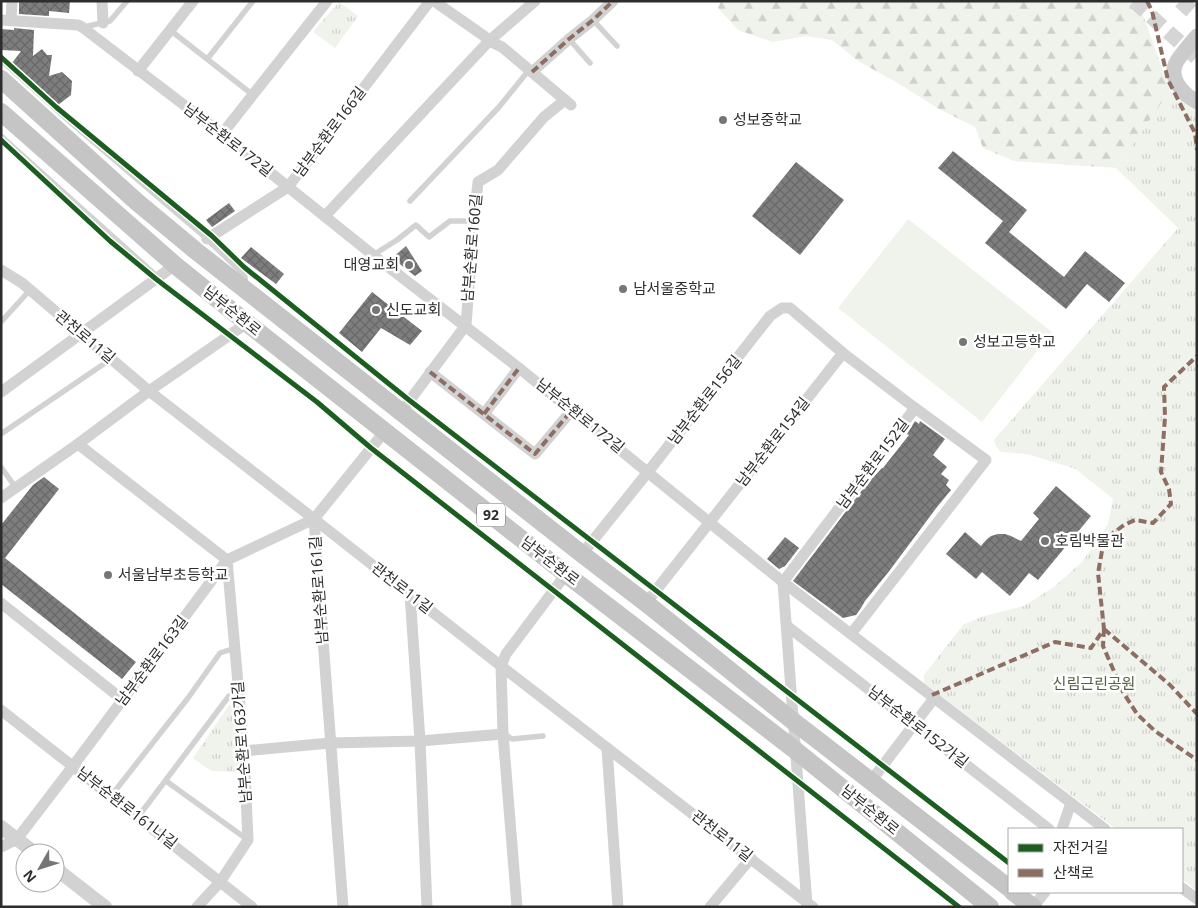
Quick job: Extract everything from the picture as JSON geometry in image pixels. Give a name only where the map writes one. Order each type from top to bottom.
[{"type":"main road","points":[[1197,36],[1177,62],[1174,71],[1176,83],[1192,100],[1197,102]]},
{"type":"main road","name":"남부순환로","points":[[1,79],[137,202],[196,251],[646,603],[793,721],[1008,887]]},
{"type":"main road","name":"남부순환로","points":[[1,112],[175,265],[247,323],[566,574],[795,750],[990,907]]},
{"type":"main road","points":[[1015,893],[1033,907]]},
{"type":"street","points":[[6,20],[12,1]]},
{"type":"street","points":[[102,1],[103,23]]},
{"type":"street","points":[[138,70],[194,1]]},
{"type":"street","points":[[222,134],[327,1]]},
{"type":"street","points":[[432,1],[489,41],[502,47],[531,71],[613,1]]},
{"type":"street","name":"남부순환로166길","points":[[207,239],[288,187],[432,1]]},
{"type":"street","points":[[325,216],[489,41],[535,1]]},
{"type":"street","name":"남부순환로172길","points":[[6,20],[78,25],[82,27],[222,134],[373,255],[466,325],[783,582],[1104,828]]},
{"type":"street","name":"남부순환로160길","points":[[466,325],[478,182],[498,170],[544,117],[568,103],[531,71]]},
{"type":"street","points":[[1,392],[175,265]]},
{"type":"street","name":"관천로11길","points":[[1,270],[22,283],[148,391],[809,905]]},
{"type":"street","name":"남부순환로156길","points":[[582,554],[770,316],[782,308],[790,308],[843,353]]},
{"type":"street","points":[[1,498],[78,444],[148,391],[247,323]]},
{"type":"street","points":[[401,412],[466,325]]},
{"type":"street","points":[[843,353],[915,408]]},
{"type":"street","name":"남부순환로154길","points":[[646,603],[843,353]]},
{"type":"street","points":[[484,414],[519,368]]},
{"type":"street","points":[[430,372],[535,454],[572,410]]},
{"type":"street","name":"남부순환로152길","points":[[783,582],[915,408],[986,460],[851,634]]},
{"type":"street","name":"남부순환로161길","points":[[343,907],[314,519],[385,430]]},
{"type":"street","points":[[78,444],[227,560]]},
{"type":"street","name":"남부순환로163길","points":[[17,839],[227,560],[314,519]]},
{"type":"street","name":"남부순환로163가길","points":[[227,560],[240,692],[248,840]]},
{"type":"street","points":[[517,907],[503,734],[501,666],[506,654],[566,574]]},
{"type":"street","points":[[783,582],[795,750],[809,905]]},
{"type":"street","points":[[410,594],[420,741],[427,907]]},
{"type":"street","points":[[1,603],[123,700]]},
{"type":"street","name":"남부순환로152가길","points":[[786,626],[1048,828]]},
{"type":"street","name":"남부순환로","points":[[871,781],[935,697]]},
{"type":"street","name":"남부순환로161나길","points":[[1,710],[252,907]]},
{"type":"street","points":[[244,751],[330,743],[420,741],[503,734]]},
{"type":"street","points":[[607,748],[618,907]]},
{"type":"street","points":[[1062,828],[1070,803]]},
{"type":"street","points":[[1,827],[22,843]]},
{"type":"street","points":[[1,847],[17,839]]},
{"type":"street","points":[[197,907],[220,882],[248,840]]},
{"type":"street","points":[[706,907],[710,907],[751,858]]},
{"type":"street","points":[[65,876],[105,907]]},
{"type":"street","points":[[1183,889],[1197,899]]},
{"type":"street","points":[[1033,907],[1044,893]]},
{"type":"lane","name":"남부순환로172길","points":[[82,27],[110,22],[127,1]]},
{"type":"lane","points":[[208,58],[253,1]]},
{"type":"lane","points":[[593,20],[617,46]]},
{"type":"lane","points":[[170,30],[253,95]]},
{"type":"lane","points":[[569,39],[590,63]]},
{"type":"lane","points":[[1,60],[70,122],[207,239],[240,270],[245,277],[246,290]]},
{"type":"lane","points":[[410,201],[531,71]]},
{"type":"lane","points":[[1,136],[158,277]]},
{"type":"lane","points":[[373,255],[416,225],[429,237],[450,222],[474,221]]},
{"type":"lane","points":[[1,322],[30,290]]},
{"type":"lane","points":[[1,434],[111,359]]},
{"type":"lane","points":[[1,466],[16,488]]},
{"type":"lane","points":[[111,796],[188,698],[220,653],[236,649]]},
{"type":"lane","points":[[138,817],[229,696],[240,692]]},
{"type":"lane","points":[[503,734],[512,739],[543,736]]},
{"type":"lane","points":[[166,781],[248,840]]},
{"type":"green space","points":[[721,1],[1138,1],[1170,91],[1116,168],[1014,161],[983,148],[975,127],[939,109],[858,61],[832,40],[806,36],[773,42],[738,30],[718,8]]},
{"type":"green space","points":[[339,2],[358,16],[335,48],[313,32]]},
{"type":"green space","name":"신림근린공원","points":[[1170,91],[1197,112],[1197,891],[1183,880],[1183,828],[1115,828],[924,683],[924,675],[964,624],[984,616],[1024,606],[1054,587],[1082,562],[1108,524],[1113,499],[1076,469],[1027,454],[1001,452],[994,440],[1178,228],[1116,168]]},
{"type":"green space","points":[[908,219],[1052,332],[982,422],[838,308]]},
{"type":"green space","points":[[229,705],[236,706],[242,772],[211,771],[193,758]]},
{"type":"building","points":[[19,1],[70,1],[69,13],[49,11],[49,16],[19,14]]},
{"type":"building","points":[[14,28],[34,30],[33,56],[42,49],[47,55],[52,55],[49,76],[62,72],[72,81],[71,95],[58,105],[12,63],[21,51],[1,50],[1,29],[14,30]]},
{"type":"building","points":[[953,151],[1027,210],[1009,232],[1064,277],[1085,251],[1125,283],[1109,302],[1087,284],[1066,309],[985,243],[1003,221],[938,168]]},
{"type":"building","points":[[796,162],[844,200],[800,255],[752,216]]},
{"type":"building","points":[[229,203],[235,211],[212,227],[206,220]]},
{"type":"building","name":"대영교회","points":[[406,246],[422,271],[415,276],[392,258]]},
{"type":"building","points":[[251,247],[284,274],[276,284],[241,258]]},
{"type":"building","name":"신도교회","points":[[372,292],[422,331],[410,345],[381,328],[362,352],[339,333]]},
{"type":"building","points":[[915,421],[919,424],[920,421],[945,439],[933,455],[947,467],[941,474],[949,480],[946,485],[951,490],[856,615],[843,618],[793,581],[866,485],[883,468],[909,435],[907,434]]},
{"type":"building","points":[[44,477],[59,489],[5,558],[136,662],[122,679],[1,584],[1,525],[33,485]]},
{"type":"building","name":"호림박물관","points":[[1056,486],[1091,516],[1038,580],[1029,573],[1010,596],[982,572],[976,579],[946,554],[965,532],[981,546],[991,536],[998,534],[1005,534],[1021,541],[1039,519],[1033,513]]},
{"type":"building","points":[[785,537],[799,548],[785,566],[779,569],[767,559]]},
{"type":"tunnel","points":[[1134,1],[1197,58]]},
{"type":"tunnel","points":[[1180,1],[1197,16]]},
{"type":"marked path","points":[[532,72],[613,1]]},
{"type":"marked path","points":[[1147,1],[1152,11],[1168,80],[1195,133],[1197,150]]},
{"type":"marked path","points":[[932,695],[1055,642],[1091,648],[1104,629],[1098,573],[1104,540],[1124,525],[1135,520],[1153,523],[1171,504],[1169,489],[1161,472],[1165,417],[1164,387],[1197,356]]},
{"type":"marked path","points":[[484,414],[519,368]]},
{"type":"marked path","points":[[430,372],[535,454],[572,410]]},
{"type":"marked path","points":[[1104,629],[1103,646],[1123,692],[1137,714],[1155,731],[1197,760]]},
{"type":"marked path","points":[[1104,629],[1170,685],[1197,714]]},
{"type":"cycle path","points":[[1,57],[56,107],[212,236],[244,267],[409,400],[1008,862]]},
{"type":"cycle path","points":[[1,140],[110,241],[156,279],[317,402],[371,448],[959,907]]},
{"type":"place","name":"성보중학교","points":[[723,120]]},
{"type":"place","name":"대영교회","points":[[409,265]]},
{"type":"place","name":"남서울중학교","points":[[623,289]]},
{"type":"place","name":"신도교회","points":[[376,310]]},
{"type":"place","name":"성보고등학교","points":[[963,342]]},
{"type":"place","name":"호림박물관","points":[[1045,541]]},
{"type":"place","name":"서울남부초등학교","points":[[108,575]]}]
